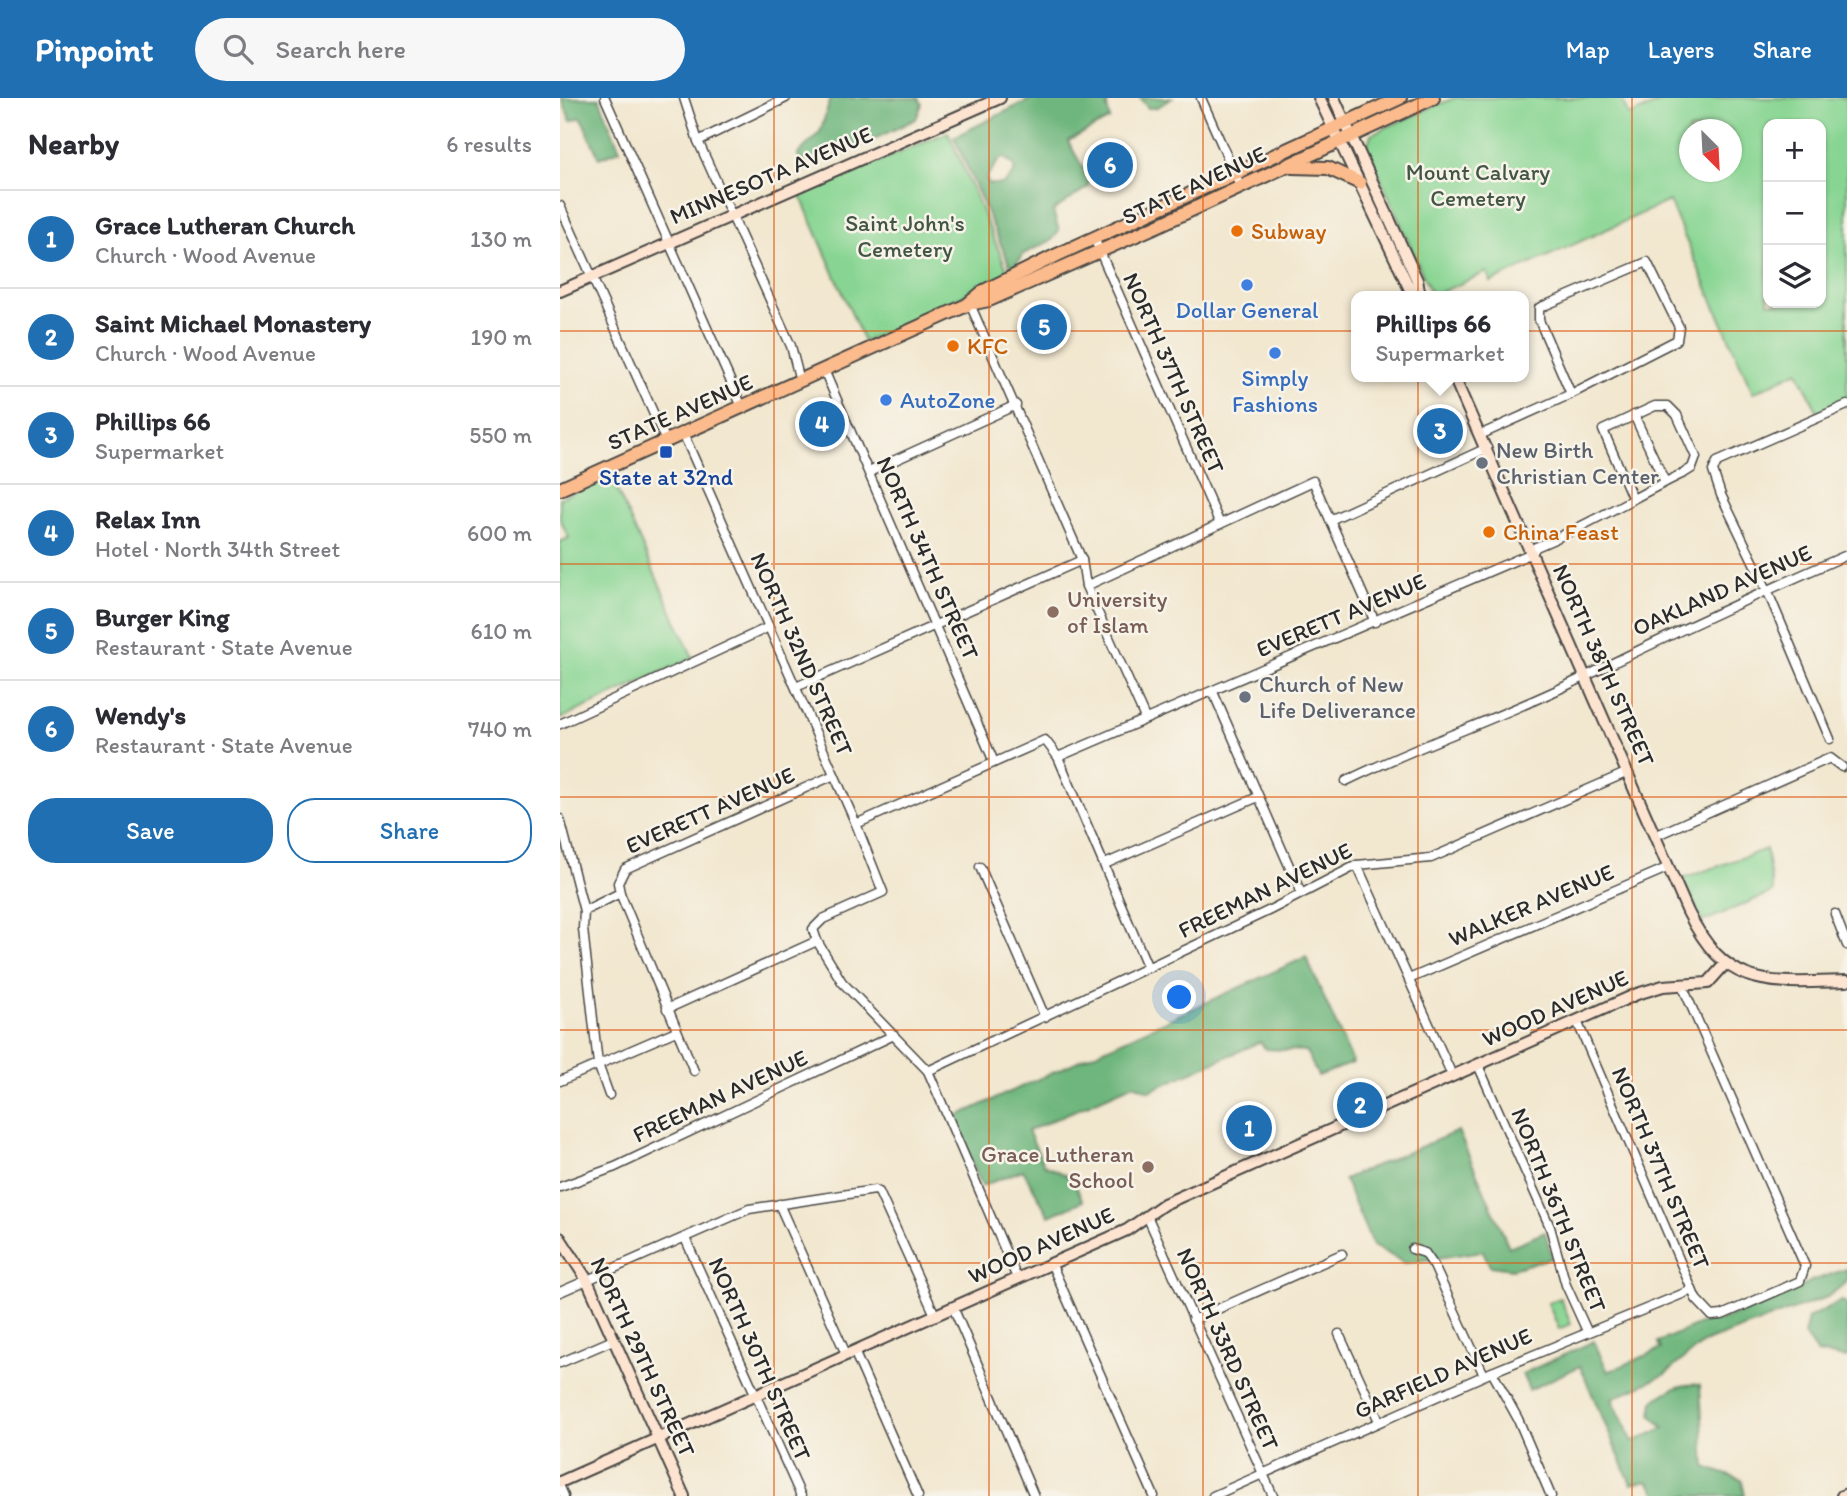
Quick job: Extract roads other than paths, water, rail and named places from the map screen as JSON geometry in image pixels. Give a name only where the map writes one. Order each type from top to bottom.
[{"type":"main road","name":"MINNESOTA AVENUE","points":[[560,290],[1000,98]]},
{"type":"main road","points":[[1319,98],[1346,138],[1417,280],[1419,291]]},
{"type":"main road","points":[[1334,98],[1339,125]]},
{"type":"main road","name":"STATE AVENUE","points":[[970,303],[984,291],[1094,238],[1400,98]]},
{"type":"main road","name":"STATE AVENUE","points":[[560,489],[970,303],[989,300],[1241,188],[1433,98]]},
{"type":"main road","points":[[1346,138],[1360,183],[1411,291]]},
{"type":"main road","points":[[1285,167],[1328,168],[1360,183]]},
{"type":"main road","name":"NORTH 38TH STREET","points":[[1456,382],[1482,434],[1697,930],[1725,964]]},
{"type":"main road","points":[[1725,964],[1761,980],[1847,981]]},
{"type":"main road","name":"WOOD AVENUE","points":[[560,1482],[1051,1263],[1148,1218],[1164,1205],[1452,1075],[1648,990],[1708,983],[1725,964]]},
{"type":"main road","name":"NORTH 29TH STREET","points":[[560,1238],[587,1280],[684,1496]]},
{"type":"main road","points":[[1842,1496],[1847,1494]]},
{"type":"street","points":[[605,98],[741,407]]},
{"type":"street","points":[[684,98],[698,141],[791,346],[800,381]]},
{"type":"street","points":[[698,141],[786,98]]},
{"type":"street","points":[[1201,98],[1241,188]]},
{"type":"street","points":[[560,206],[666,441]]},
{"type":"street","name":"NORTH 37TH STREET","points":[[1094,238],[1220,524]]},
{"type":"street","points":[[1482,434],[1571,394],[1677,341],[1678,327],[1647,261],[1539,307],[1539,320],[1571,394]]},
{"type":"street","points":[[970,303],[1083,560],[1086,586],[1145,718]]},
{"type":"street","name":"NORTH 34TH STREET","points":[[824,370],[994,762]]},
{"type":"street","name":"EVERETT AVENUE","points":[[1058,757],[1532,553],[1536,547],[1578,530],[1632,497],[1692,468],[1696,460],[1677,415],[1674,409],[1662,404],[1603,429],[1632,497]]},
{"type":"street","points":[[869,472],[1016,405]]},
{"type":"street","points":[[1830,739],[1767,590],[1721,495],[1713,471],[1717,463],[1847,405]]},
{"type":"street","points":[[1634,415],[1665,482]]},
{"type":"street","name":"NORTH 32ND STREET","points":[[683,433],[856,824],[883,892],[823,919],[813,929],[817,941]]},
{"type":"street","points":[[1330,520],[1487,448]]},
{"type":"street","points":[[1086,586],[1313,481],[1375,622]]},
{"type":"street","name":"OAKLAND AVENUE","points":[[1346,781],[1847,555]]},
{"type":"street","points":[[796,687],[1083,560]]},
{"type":"street","points":[[560,724],[769,627]]},
{"type":"street","points":[[1213,691],[1301,893]]},
{"type":"street","points":[[856,824],[1045,740],[1058,757],[1148,968]]},
{"type":"street","points":[[1655,836],[1830,758],[1842,767]]},
{"type":"street","name":"FREEMAN AVENUE","points":[[928,1071],[1148,968],[1357,865],[1430,858],[1628,772]]},
{"type":"street","name":"EVERETT AVENUE","points":[[620,893],[618,883],[625,869],[834,775]]},
{"type":"street","points":[[1105,864],[1258,797]]},
{"type":"street","points":[[560,819],[584,911],[583,929],[598,1064],[609,1096]]},
{"type":"street","points":[[1357,865],[1452,1075]]},
{"type":"street","points":[[980,867],[1045,1017]]},
{"type":"street","name":"WALKER AVENUE","points":[[1409,979],[1669,867]]},
{"type":"street","points":[[584,911],[620,893],[694,1071]]},
{"type":"street","points":[[1835,914],[1847,945]]},
{"type":"street","points":[[667,1009],[817,941],[842,982],[928,1071],[1017,1278]]},
{"type":"street","name":"NORTH 37TH STREET","points":[[1577,1021],[1692,1290],[1707,1312],[1712,1316],[1722,1315],[1793,1286],[1805,1274],[1805,1266],[1682,985]]},
{"type":"street","points":[[560,1081],[676,1031]]},
{"type":"street","name":"FREEMAN AVENUE","points":[[560,1187],[615,1167],[894,1035]]},
{"type":"street","name":"NORTH 36TH STREET","points":[[1478,1065],[1549,1227],[1566,1285],[1587,1331]]},
{"type":"street","points":[[560,1292],[748,1209],[875,1190],[879,1192],[935,1315]]},
{"type":"street","points":[[779,1203],[918,1496]]},
{"type":"street","name":"NORTH 33RD STREET","points":[[1148,1218],[1273,1496]]},
{"type":"street","name":"NORTH 30TH STREET","points":[[685,1238],[801,1496]]},
{"type":"street","points":[[1412,1249],[1425,1253],[1434,1266],[1488,1373],[1518,1419],[1551,1496]]},
{"type":"street","points":[[1193,1320],[1342,1254]]},
{"type":"street","points":[[1051,1263],[1154,1496]]},
{"type":"street","name":"GARFIELD AVENUE","points":[[1213,1496],[1488,1373],[1692,1290]]},
{"type":"street","points":[[953,1307],[1034,1496]]},
{"type":"street","points":[[1339,1334],[1379,1421]]},
{"type":"street","points":[[560,1363],[614,1340]]},
{"type":"street","points":[[560,1488],[564,1496]]},
{"type":"place","name":"Wendy's","points":[[1110,165]]},
{"type":"place","name":"Subway","points":[[1237,231]]},
{"type":"place","name":"Dollar General","points":[[1247,285]]},
{"type":"place","name":"Burger King","points":[[1044,327]]},
{"type":"place","name":"KFC","points":[[953,346]]},
{"type":"place","name":"Simply Fashions","points":[[1275,353]]},
{"type":"place","name":"AutoZone","points":[[886,400]]},
{"type":"place","name":"Relax Inn","points":[[822,424]]},
{"type":"place","name":"Phillips 66","points":[[1440,431]]},
{"type":"place","name":"State at 32nd","points":[[666,452]]},
{"type":"place","name":"New Birth Christian Center","points":[[1482,463]]},
{"type":"place","name":"China Feast","points":[[1489,532]]},
{"type":"place","name":"University of Islam","points":[[1053,612]]},
{"type":"place","name":"Church of New Life Deliverance","points":[[1245,697]]},
{"type":"place","name":"Saint Michael Monastery","points":[[1360,1105]]},
{"type":"place","name":"Grace Lutheran Church","points":[[1249,1128]]},
{"type":"place","name":"Grace Lutheran School","points":[[1148,1167]]},
{"type":"park label","name":"Mount Calvary Cemetery","points":[[1478,185]]},
{"type":"park label","name":"Saint John's Cemetery","points":[[905,236]]}]
